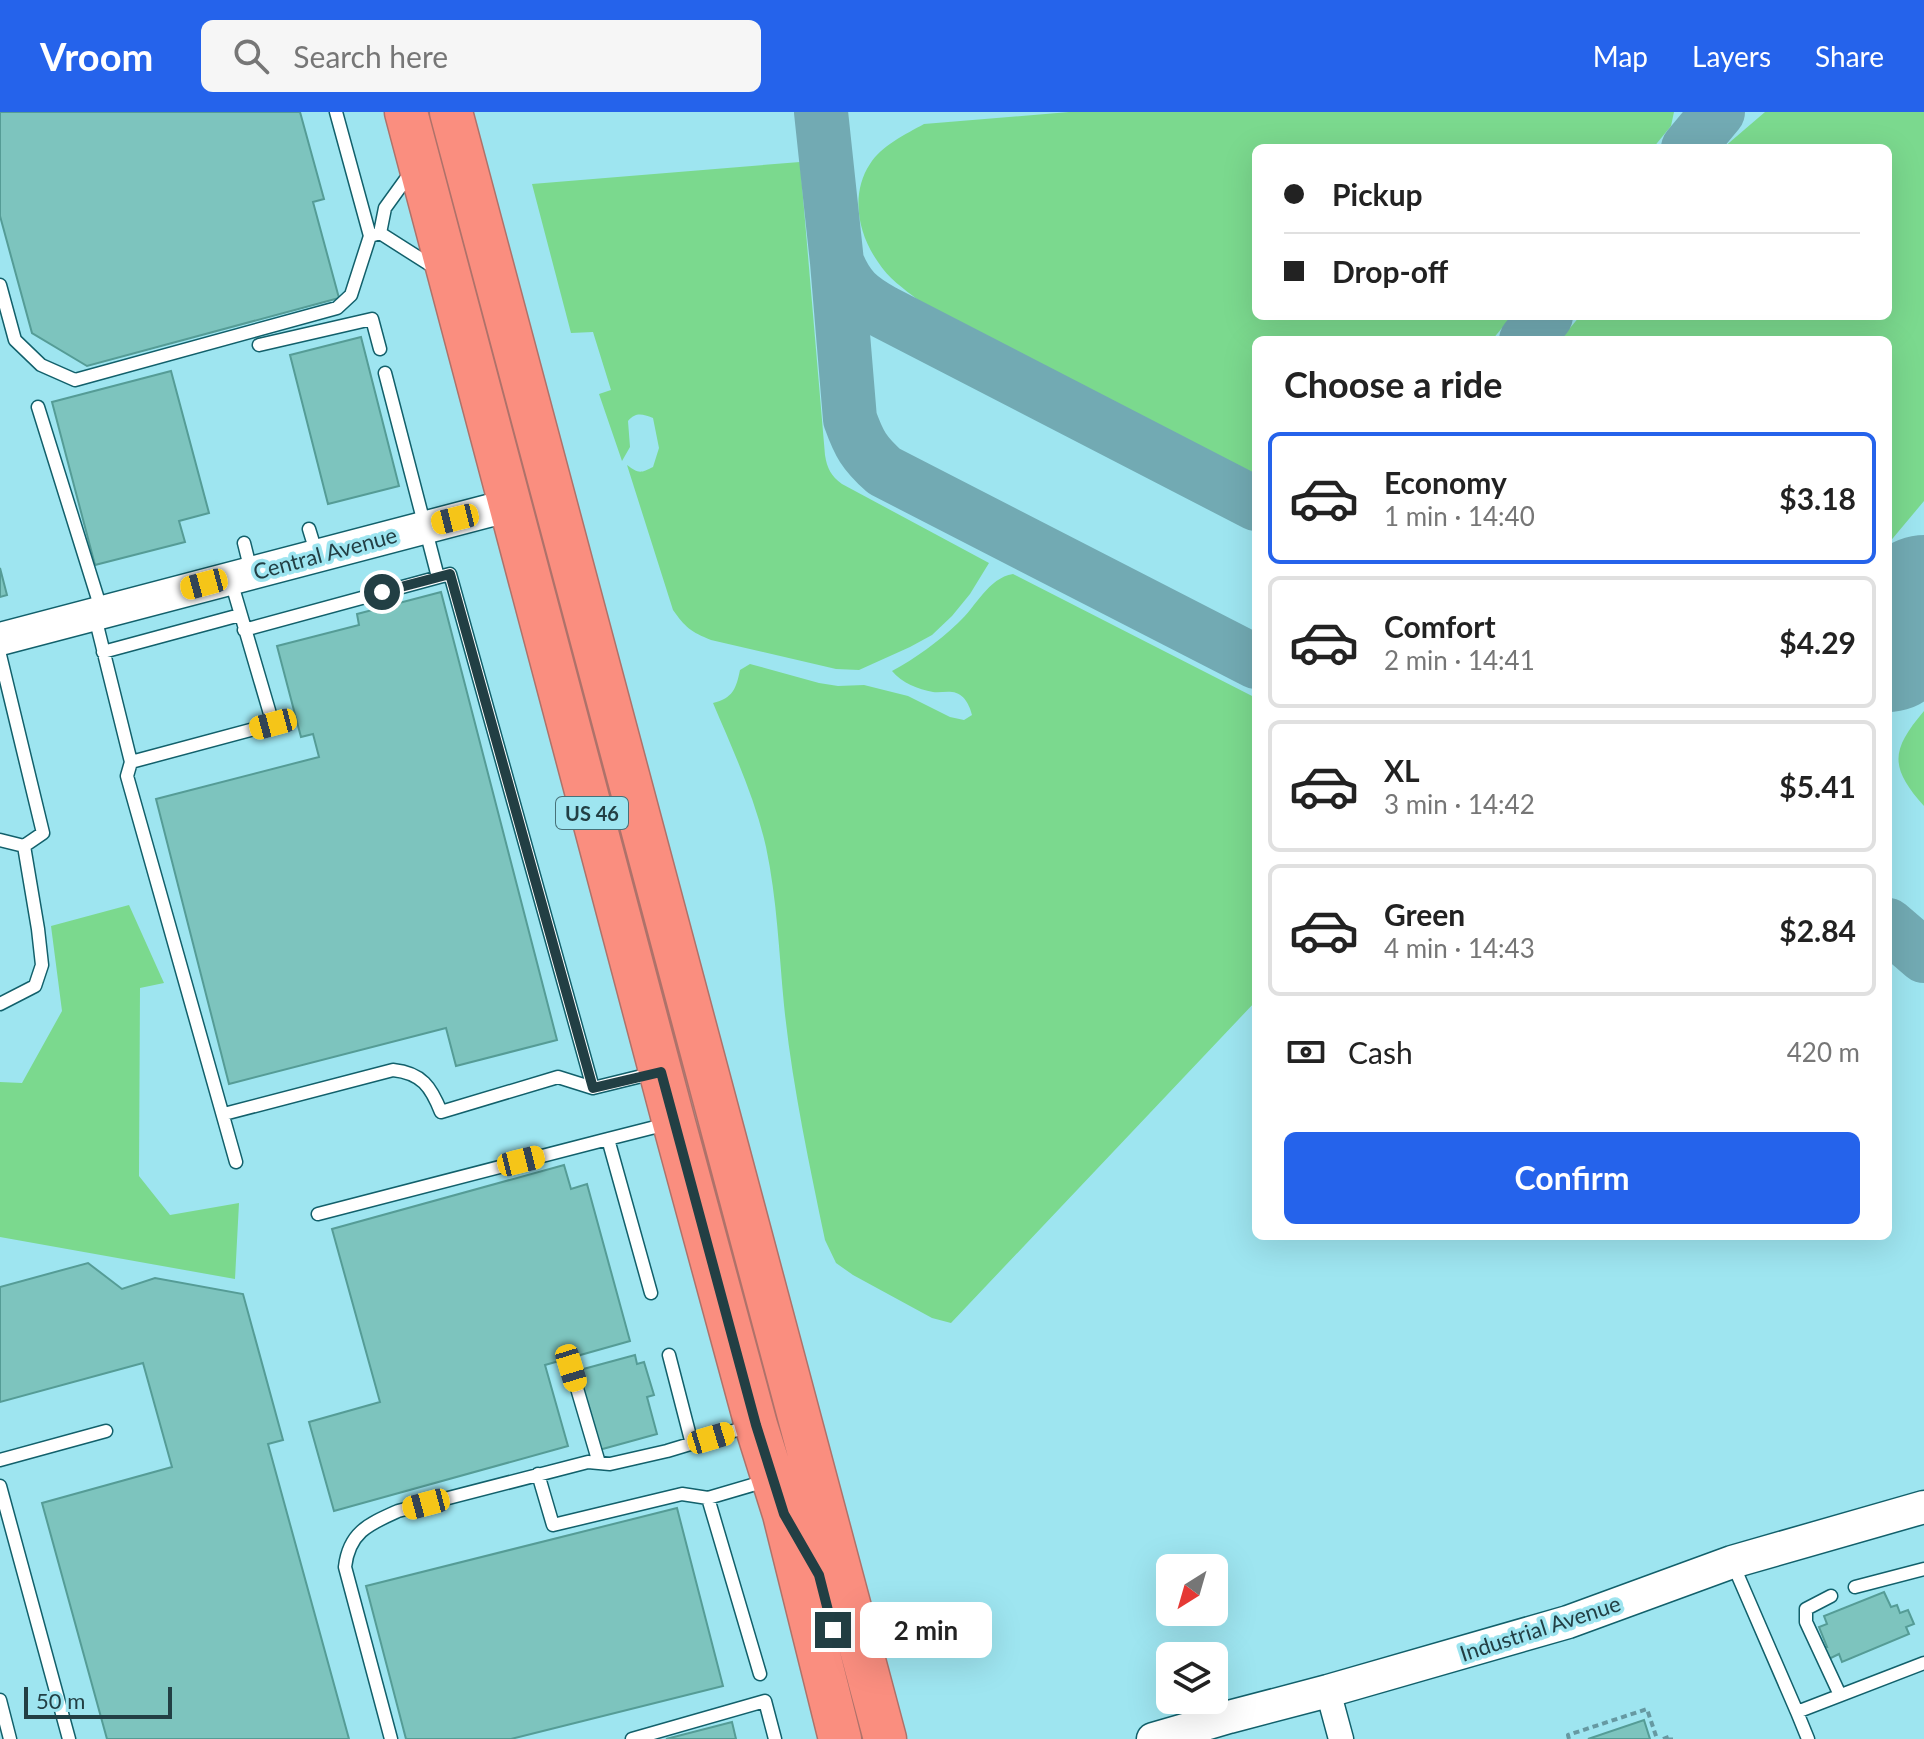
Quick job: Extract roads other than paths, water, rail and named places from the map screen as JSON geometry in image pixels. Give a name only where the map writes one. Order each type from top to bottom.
[{"type":"highway","name":"US 46","points":[[406,112],[674,1123],[778,1497],[840,1739]]},
{"type":"highway","name":"US 46","points":[[451,112],[885,1736]]},
{"type":"highway","points":[[778,1497],[819,1575],[885,1736]]},
{"type":"street","name":"Central Avenue","points":[[0,639],[98,613],[313,542],[425,526],[511,505]]},
{"type":"street","name":"Industrial Avenue","points":[[1153,1739],[1568,1622],[1732,1562],[1924,1507]]},
{"type":"street","points":[[1328,1691],[1341,1739]]},
{"type":"lane","points":[[336,112],[375,234],[449,277]]},
{"type":"lane","points":[[0,285],[15,340],[41,365],[75,380],[337,308],[351,295],[385,208],[418,161]]},
{"type":"lane","points":[[259,345],[372,319],[380,349]]},
{"type":"lane","points":[[385,373],[438,577]]},
{"type":"lane","points":[[38,407],[98,613],[103,652],[131,762],[127,776],[236,1162]]},
{"type":"lane","points":[[131,762],[273,724],[240,615],[242,564]]},
{"type":"lane","points":[[244,630],[450,574],[593,1088]]},
{"type":"lane","points":[[103,652],[240,615]]},
{"type":"lane","points":[[0,655],[43,833],[24,846],[0,840]]},
{"type":"lane","points":[[0,1004],[35,986],[42,965],[24,846]]},
{"type":"lane","points":[[224,1114],[393,1070],[408,1072],[423,1082],[433,1093],[441,1112],[558,1077],[593,1088],[661,1072]]},
{"type":"lane","points":[[318,1214],[674,1123]]},
{"type":"lane","points":[[608,1139],[651,1293]]},
{"type":"lane","points":[[669,1355],[692,1444]]},
{"type":"lane","points":[[571,1368],[599,1463]]},
{"type":"lane","points":[[391,1739],[345,1567],[347,1553],[356,1535],[373,1522],[398,1511],[588,1462],[610,1464],[756,1425]]},
{"type":"lane","points":[[0,1460],[106,1431]]},
{"type":"lane","points":[[538,1474],[553,1525],[682,1494],[708,1498],[778,1497]]},
{"type":"lane","points":[[0,1486],[69,1739]]},
{"type":"lane","points":[[708,1498],[760,1674]]},
{"type":"lane","points":[[1732,1562],[1808,1739]]},
{"type":"lane","points":[[1855,1587],[1924,1569]]},
{"type":"lane","points":[[1831,1596],[1806,1609],[1806,1622],[1840,1695]]},
{"type":"lane","points":[[1797,1712],[1924,1663]]},
{"type":"lane","points":[[0,1700],[10,1739]]},
{"type":"lane","points":[[632,1739],[765,1701],[775,1739]]}]
